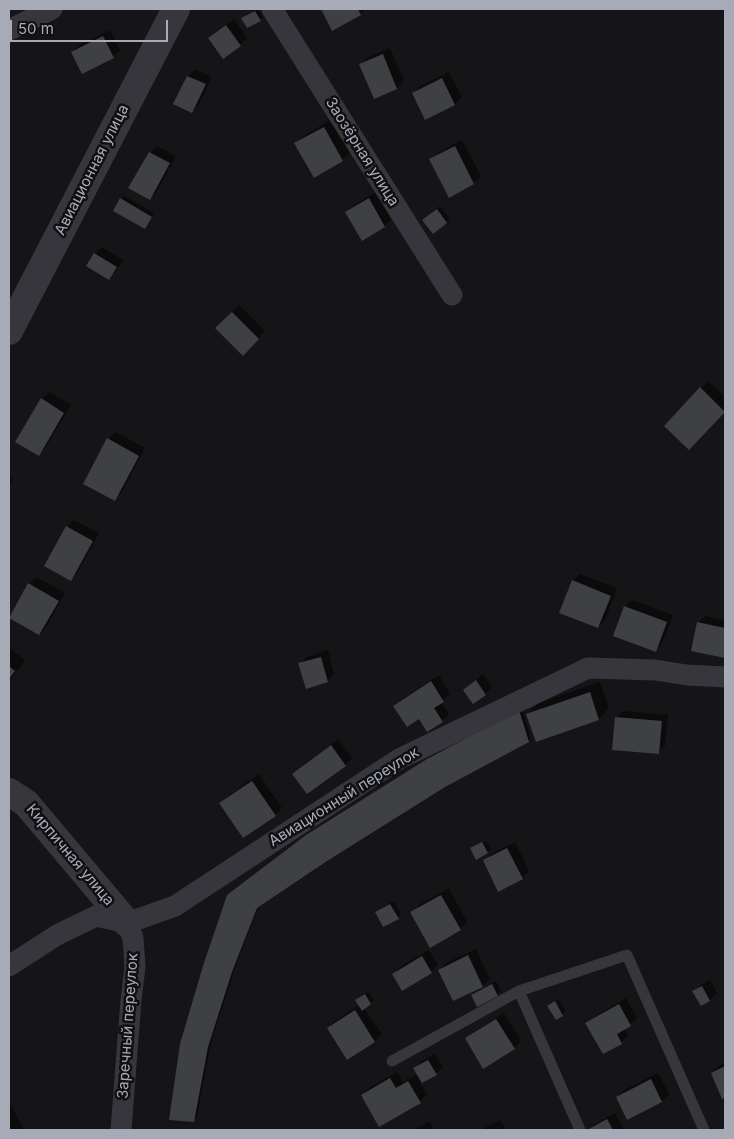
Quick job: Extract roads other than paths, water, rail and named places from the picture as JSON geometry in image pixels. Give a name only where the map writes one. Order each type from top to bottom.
[{"type":"street","points":[[9,30],[52,9]]},
{"type":"street","name":"Авиационная улица","points":[[9,331],[176,9]]},
{"type":"street","name":"Заозёрная улица","points":[[272,9],[452,295]]},
{"type":"street","name":"Авиационный переулок","points":[[127,923],[175,906],[399,759],[588,668],[655,670],[687,675],[725,676]]},
{"type":"street","name":"Кирпичная улица","points":[[9,792],[26,803],[127,923]]},
{"type":"street","points":[[9,966],[57,935],[96,916],[127,923]]},
{"type":"street","name":"Заречный переулок","points":[[121,1130],[135,966],[133,938],[127,923]]},
{"type":"lane","points":[[392,1061],[519,991],[627,954],[704,1130]]},
{"type":"lane","points":[[519,991],[580,1130]]}]
